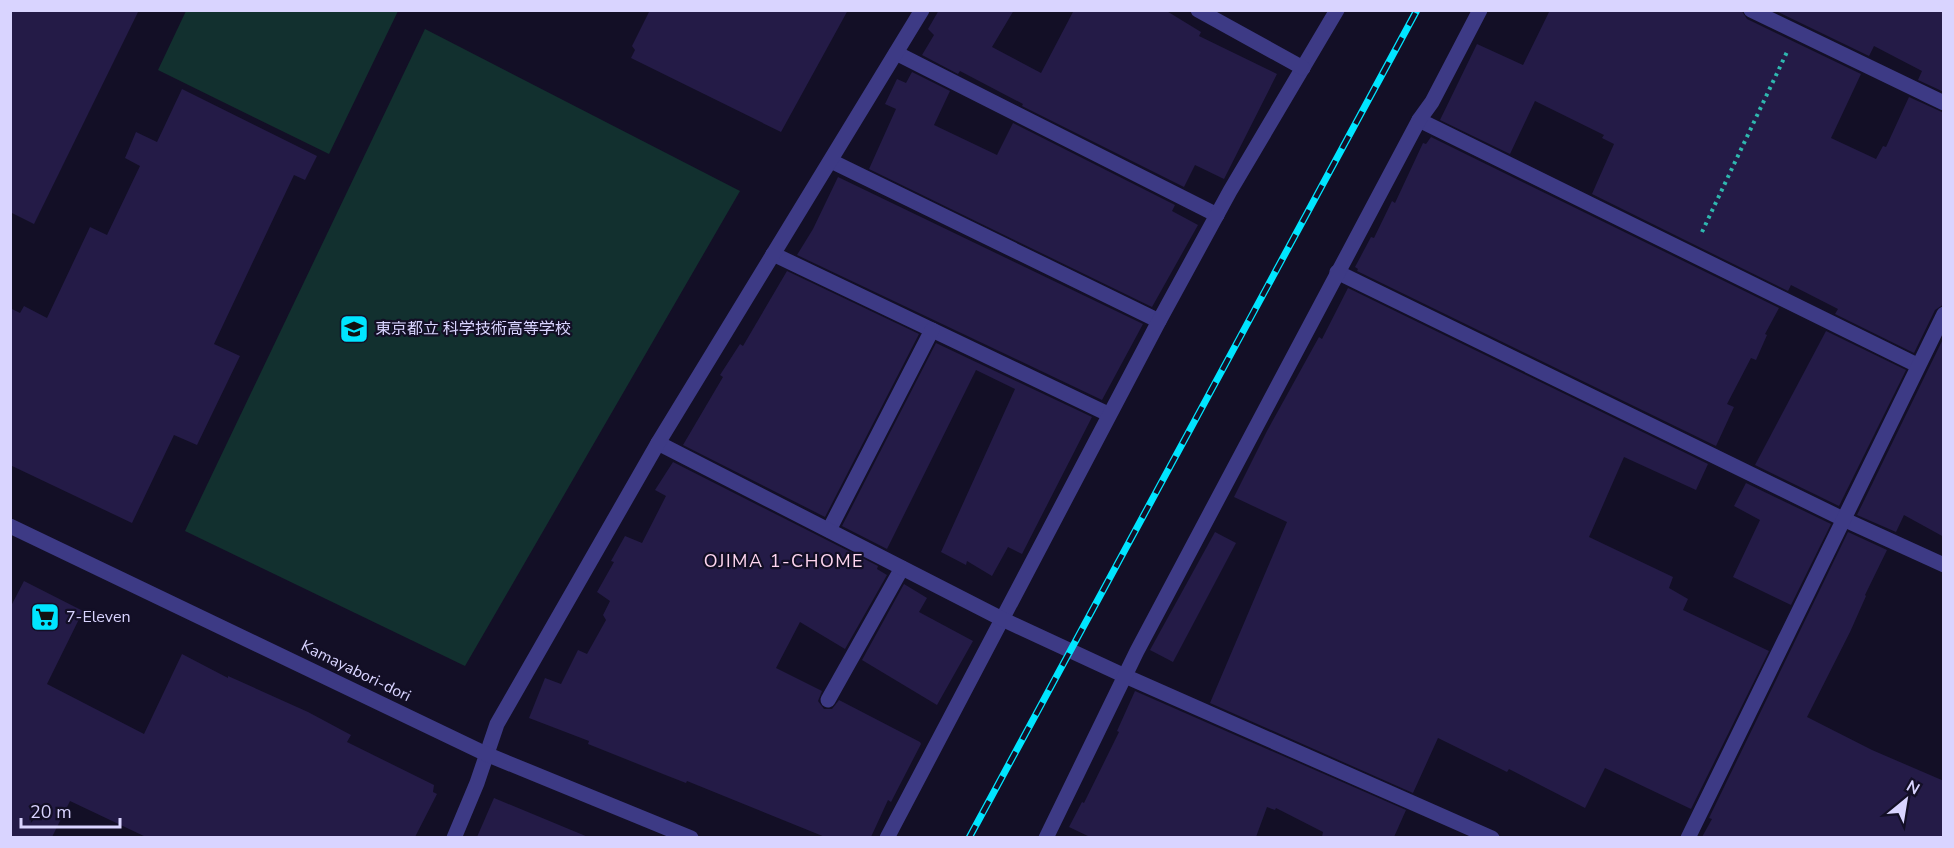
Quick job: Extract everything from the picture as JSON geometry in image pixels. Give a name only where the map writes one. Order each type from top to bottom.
[{"type":"street","points":[[454,837],[477,783],[497,724],[658,443],[922,10]]},
{"type":"street","points":[[1198,10],[1303,68]]},
{"type":"street","points":[[887,837],[1108,414],[1217,215],[1337,10]]},
{"type":"street","points":[[1046,837],[1125,676],[1337,272],[1419,120],[1432,102],[1480,10]]},
{"type":"street","points":[[1751,10],[1944,103]]},
{"type":"street","points":[[896,53],[1217,215]]},
{"type":"street","points":[[1419,120],[1917,365]]},
{"type":"street","points":[[831,160],[1159,321]]},
{"type":"street","points":[[773,254],[1108,414]]},
{"type":"street","points":[[1337,272],[1843,519],[1944,565]]},
{"type":"street","points":[[1688,837],[1917,365],[1944,314]]},
{"type":"street","points":[[829,530],[932,330]]},
{"type":"street","points":[[658,443],[1002,619],[1125,676],[1492,837]]},
{"type":"street","name":"Kamayabori-dori","points":[[10,526],[486,754],[691,837]]},
{"type":"street","points":[[828,700],[902,568]]},
{"type":"path","points":[[1691,255],[1796,32]]},
{"type":"green space","points":[[186,10],[398,11],[329,154],[158,70]]},
{"type":"green space","points":[[425,29],[740,191],[465,666],[185,531]]},
{"type":"building","points":[[10,10],[139,10],[34,224],[10,212]]},
{"type":"building","points":[[650,10],[848,10],[781,132],[631,58],[635,50],[632,46]]},
{"type":"building","points":[[939,10],[1014,10],[992,47],[1041,73],[1074,10],[1165,10],[1201,32],[1199,36],[1277,74],[1224,179],[1195,165],[1184,187],[1022,106],[1023,104],[960,71],[958,74],[922,55],[934,35],[928,29]]},
{"type":"building","points":[[1550,10],[1741,10],[1747,19],[1861,74],[1831,138],[1876,159],[1883,146],[1886,147],[1909,97],[1944,113],[1944,304],[1935,310],[1914,353],[1835,314],[1838,309],[1791,285],[1788,291],[1592,194],[1614,144],[1602,138],[1604,135],[1535,101],[1510,154],[1440,120],[1477,44],[1523,65]]},
{"type":"building","points":[[1774,10],[1944,10],[1944,92],[1918,80],[1922,71],[1874,46],[1869,56]]},
{"type":"building","points":[[912,72],[950,91],[934,125],[997,155],[1013,123],[1175,205],[1172,211],[1198,225],[1152,307],[869,169],[896,109],[885,104],[897,79],[906,83]]},
{"type":"building","points":[[182,89],[317,156],[305,180],[294,175],[214,344],[240,356],[197,445],[174,435],[132,523],[10,465],[10,308],[20,313],[24,306],[47,318],[90,227],[107,235],[140,166],[125,158],[136,132],[157,142]]},
{"type":"building","points":[[1431,137],[1779,308],[1765,334],[1767,335],[1756,360],[1751,358],[1727,404],[1734,407],[1716,446],[1357,271],[1355,267],[1371,237],[1374,238],[1392,201],[1395,203],[1423,143],[1426,144]]},
{"type":"building","points":[[838,177],[1143,324],[1102,400],[797,255],[813,229]]},
{"type":"building","points":[[787,271],[919,334],[825,517],[683,445],[723,377],[720,375],[740,344],[743,346]]},
{"type":"building","points":[[1348,288],[1708,464],[1696,490],[1624,457],[1589,537],[1673,577],[1669,588],[1688,599],[1683,610],[1769,651],[1691,809],[1605,768],[1585,808],[1509,769],[1507,772],[1438,738],[1413,793],[1210,703],[1287,522],[1234,497],[1267,431],[1319,337],[1322,339]]},
{"type":"building","points":[[1826,331],[1906,370],[1839,506],[1755,465]]},
{"type":"building","points":[[1944,337],[1944,537],[1904,515],[1896,532],[1857,515]]},
{"type":"building","points":[[936,343],[1092,417],[1022,554],[1008,547],[992,576],[967,561],[966,565],[941,552],[1015,389],[976,370],[887,549],[842,526]]},
{"type":"building","points":[[673,462],[878,566],[877,569],[887,575],[845,649],[800,622],[776,668],[822,691],[818,701],[824,709],[832,709],[839,700],[920,742],[891,802],[888,800],[871,837],[825,837],[588,744],[589,741],[529,718],[545,678],[561,684],[578,650],[587,654],[606,620],[603,615],[610,601],[597,592],[625,536],[642,543],[666,496],[655,490]]},
{"type":"building","points":[[1746,483],[1831,524],[1791,605],[1733,577],[1760,520],[1734,506]]},
{"type":"building","points":[[1215,532],[1236,543],[1173,662],[1150,650]]},
{"type":"building","points":[[1848,532],[1887,550],[1850,632],[1807,717],[1872,750],[1944,781],[1944,837],[1702,837],[1712,819],[1709,818]]},
{"type":"building","points":[[24,581],[83,611],[47,684],[144,734],[182,654],[228,678],[228,676],[308,712],[351,735],[347,742],[434,785],[433,792],[437,794],[415,837],[146,837],[70,801],[52,837],[10,837],[10,608]]},
{"type":"building","points":[[904,584],[927,598],[919,612],[973,641],[937,705],[862,660]]},
{"type":"building","points":[[1135,691],[1406,810],[1394,837],[1322,837],[1323,832],[1276,808],[1275,810],[1267,807],[1256,837],[1090,837],[1069,827],[1082,802],[1084,803],[1119,732],[1117,731]]},
{"type":"building","points":[[494,798],[588,837],[477,837]]},
{"type":"railway","points":[[969,838],[1417,10]]},
{"type":"place","name":"東京都立 科学技術高等学校","points":[[354,329]]},
{"type":"place","name":"7-Eleven","points":[[45,617]]},
{"type":"district","name":"OJIMA 1-CHOME","points":[[784,561]]}]
